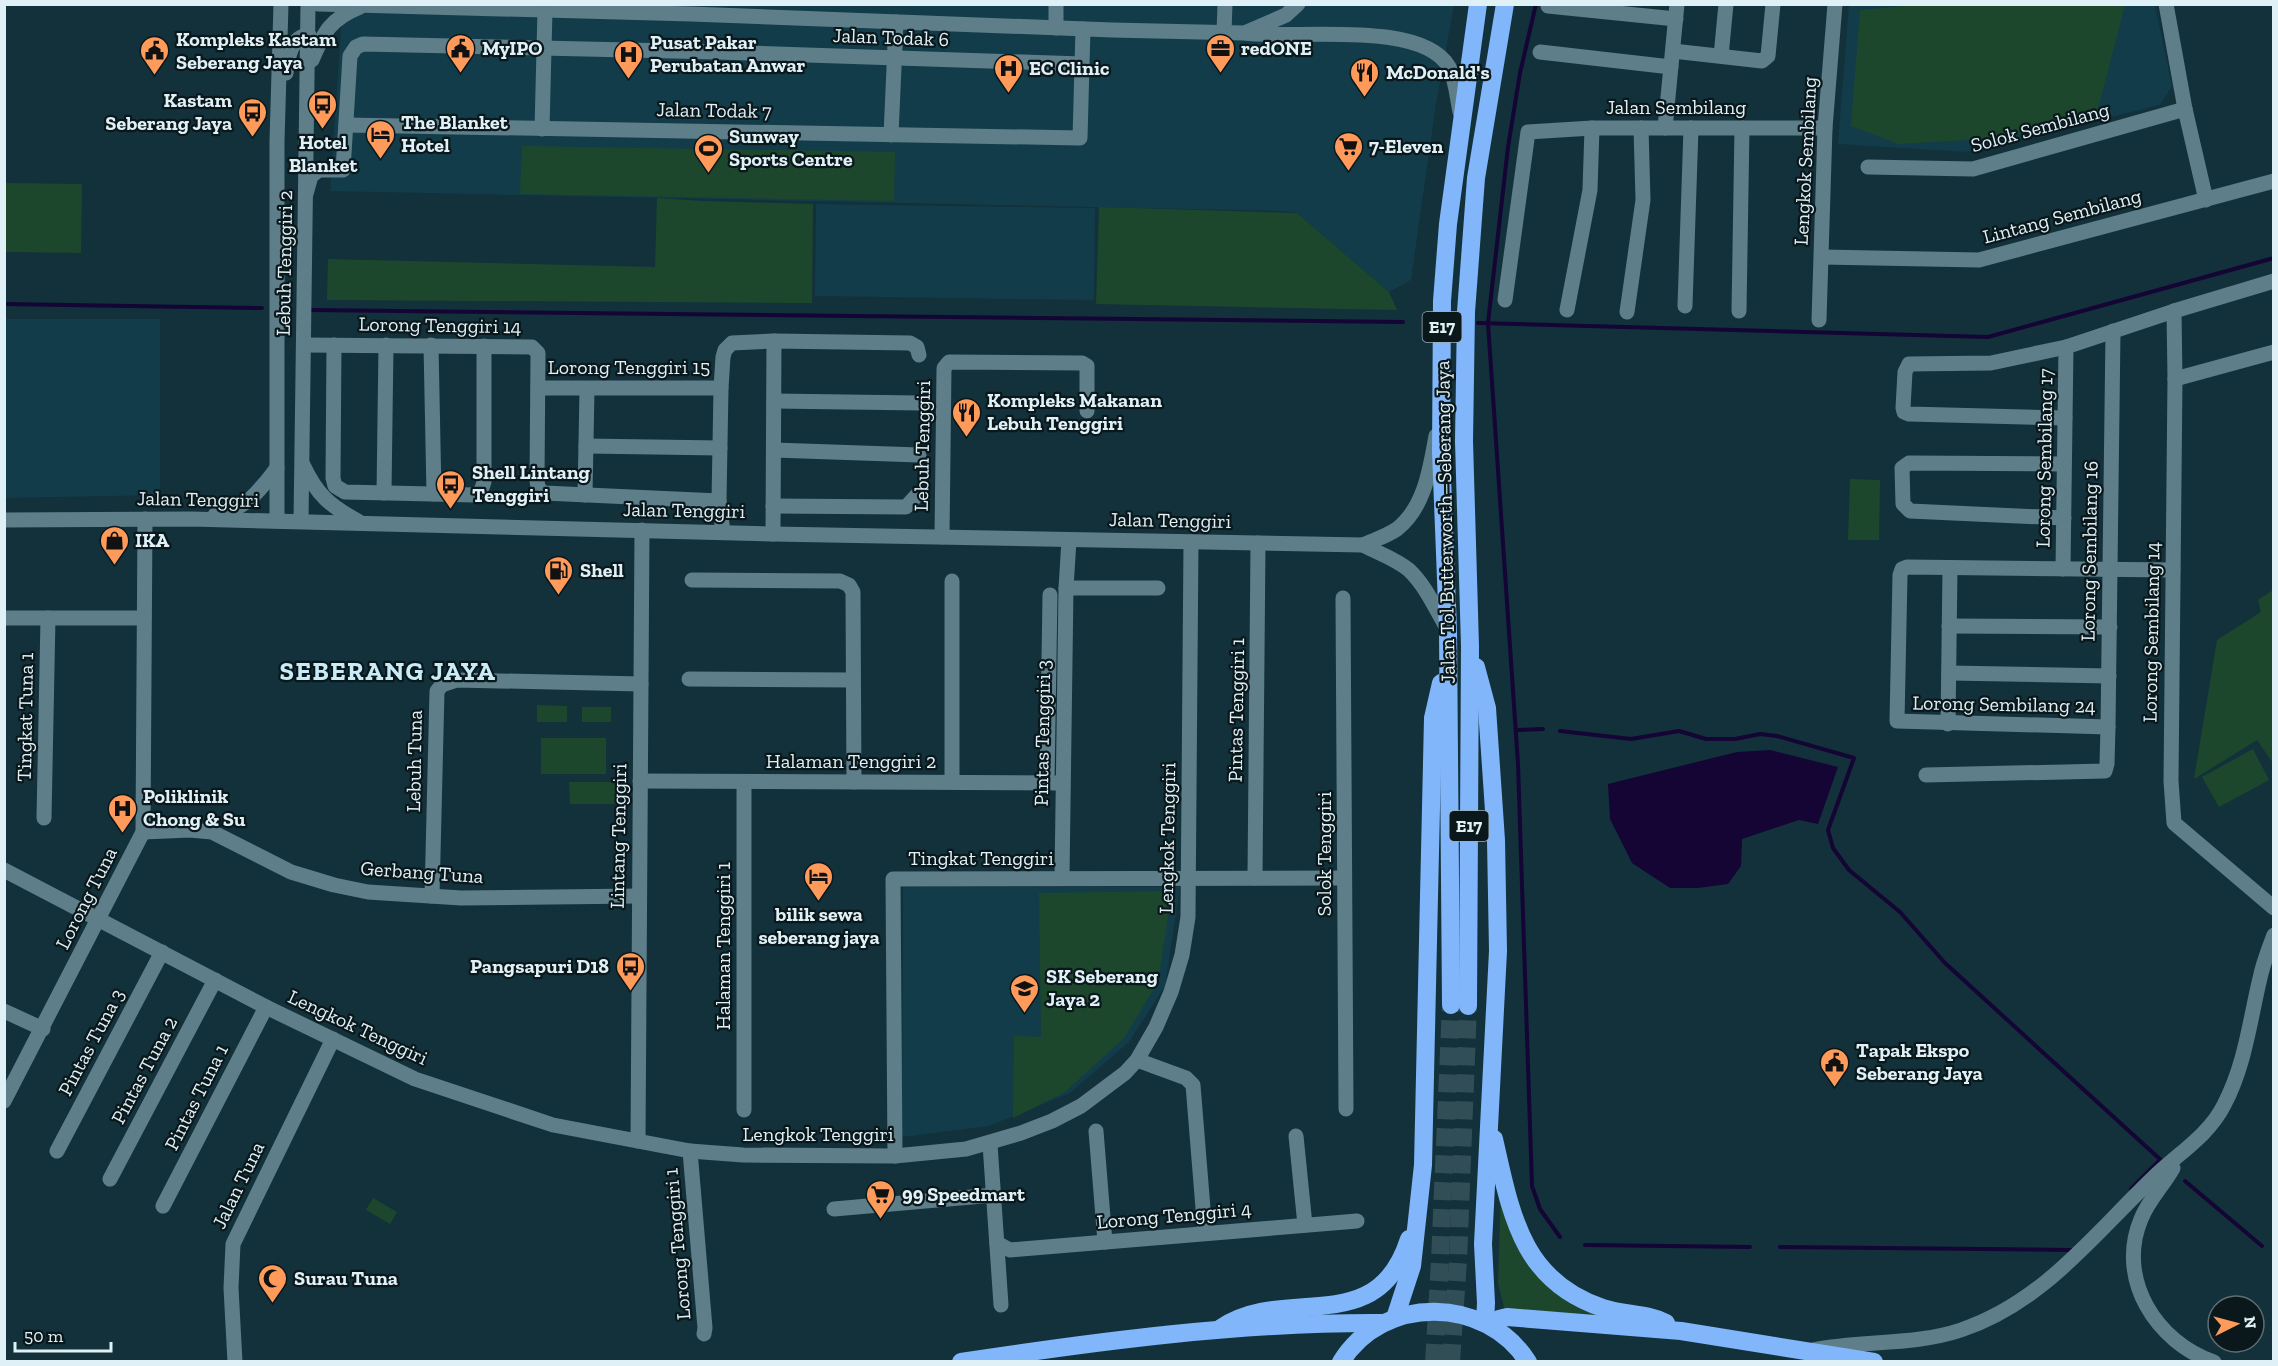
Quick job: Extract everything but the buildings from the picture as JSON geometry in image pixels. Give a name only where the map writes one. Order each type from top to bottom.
[{"type":"highway","name":"Jalan Tol Butterworth–Seberang Jaya","points":[[1478,4],[1448,224],[1442,301],[1441,452],[1460,1006],[1470,646],[1464,441],[1466,312],[1476,178],[1505,4]]},
{"type":"highway","points":[[1470,646],[1487,708],[1496,840],[1498,951],[1483,1244],[1487,1324]]},
{"type":"highway","points":[[1341,1362],[1361,1338],[1389,1321],[1412,1266],[1423,1165],[1433,718],[1448,652]]},
{"type":"highway","points":[[1489,1115],[1515,1223],[1522,1240],[1539,1265],[1562,1287],[1590,1303],[1618,1312],[1661,1320],[1681,1331]]},
{"type":"highway","points":[[1216,1331],[1247,1314],[1351,1302],[1372,1293],[1390,1277],[1400,1261],[1417,1213]]},
{"type":"highway","points":[[961,1362],[1166,1334],[1389,1321],[1420,1312],[1447,1311],[1487,1324],[1515,1344],[1528,1362]]},
{"type":"highway","points":[[1487,1324],[1507,1317],[1681,1331],[1874,1362]]},
{"type":"street","name":"Lebuh Tenggiri 2","points":[[277,521],[277,141],[281,4]]},
{"type":"street","name":"Lebuh Tenggiri 2","points":[[301,521],[308,4]]},
{"type":"street","points":[[318,4],[545,10],[692,9],[896,22],[1244,33],[1263,36],[1388,37],[1412,41],[1426,47],[1449,66],[1455,83],[1461,118]]},
{"type":"street","points":[[402,4],[419,6]]},
{"type":"street","points":[[858,20],[859,4]]},
{"type":"street","points":[[1056,4],[1056,28]]},
{"type":"street","points":[[1224,33],[1225,4]]},
{"type":"street","points":[[1244,33],[1273,22],[1286,15],[1298,4]]},
{"type":"street","points":[[1721,56],[1725,4]]},
{"type":"street","points":[[1672,51],[1762,61],[1768,56],[1773,4]]},
{"type":"street","name":"Lengkok Sembilang","points":[[1819,320],[1825,128],[1835,4]]},
{"type":"street","points":[[2166,4],[2185,109],[2206,200]]},
{"type":"street","points":[[308,68],[325,31],[333,22],[362,6]]},
{"type":"street","points":[[1548,6],[1676,12],[1665,128]]},
{"type":"street","points":[[542,129],[545,10]]},
{"type":"street","points":[[891,135],[896,22]]},
{"type":"street","points":[[1082,64],[1083,29]]},
{"type":"street","points":[[277,141],[287,61],[296,40],[303,35],[309,35]]},
{"type":"street","name":"Jalan Todak 6","points":[[306,194],[311,176],[319,170],[343,170],[350,56],[356,47],[363,44],[1082,64]]},
{"type":"street","points":[[1540,52],[1671,68]]},
{"type":"street","name":"Jalan Todak 7","points":[[346,125],[1080,138],[1082,64]]},
{"type":"street","name":"Solok Sembilang","points":[[1868,167],[1973,169],[2185,109]]},
{"type":"street","points":[[1567,310],[1590,190],[1592,128]]},
{"type":"street","name":"Jalan Sembilang","points":[[1505,300],[1528,132],[1592,128],[1825,128]]},
{"type":"street","points":[[1627,312],[1643,200],[1641,128]]},
{"type":"street","points":[[1685,306],[1691,128]]},
{"type":"street","points":[[1739,311],[1742,128]]},
{"type":"street","name":"Lintang Sembilang","points":[[1822,257],[1979,260],[2274,181]]},
{"type":"street","points":[[2065,418],[1904,412],[1906,367],[1908,364],[1991,363],[2066,347],[2274,281]]},
{"type":"street","name":"Lorong Sembilang 14","points":[[2174,311],[2171,781],[2174,823],[2274,908]]},
{"type":"street","name":"Lorong Sembilang 16","points":[[1926,775],[2105,771],[2110,627],[2113,331]]},
{"type":"street","points":[[773,534],[774,340]]},
{"type":"street","points":[[723,532],[719,501],[721,388],[723,357],[732,343],[774,340],[910,343],[917,347],[919,354]]},
{"type":"street","name":"Lorong Tenggiri 14","points":[[304,345],[532,348],[538,353],[538,488],[543,493],[585,495]]},
{"type":"street","points":[[334,345],[333,478],[335,486],[345,492],[474,495],[481,491],[484,482],[484,346]]},
{"type":"street","points":[[384,493],[386,345]]},
{"type":"street","points":[[431,345],[434,494]]},
{"type":"street","name":"Lorong Sembilang 17","points":[[2063,569],[2066,347]]},
{"type":"street","points":[[2175,379],[2274,352]]},
{"type":"street","name":"Lebuh Tenggiri","points":[[942,537],[944,368],[948,362],[1082,363],[1087,366],[1087,411]]},
{"type":"street","name":"Lorong Tenggiri 15","points":[[538,388],[721,388]]},
{"type":"street","points":[[587,389],[585,495],[719,501]]},
{"type":"street","points":[[774,401],[920,403]]},
{"type":"street","points":[[1363,545],[1395,530],[1416,507],[1429,470],[1441,408]]},
{"type":"street","points":[[586,446],[720,448]]},
{"type":"street","points":[[774,450],[919,455]]},
{"type":"street","points":[[277,485],[293,482],[302,463]]},
{"type":"street","points":[[302,463],[313,486],[322,497],[335,509],[362,523]]},
{"type":"street","points":[[2064,464],[1909,463],[1902,468],[1903,504],[1910,511],[2064,518]]},
{"type":"street","points":[[191,519],[224,513],[241,506],[255,496],[277,468]]},
{"type":"street","points":[[773,506],[906,507],[917,495]]},
{"type":"street","name":"Lorong Tuna","points":[[4,1101],[143,832],[145,519]]},
{"type":"street","name":"Jalan Tenggiri","points":[[4,520],[301,521],[773,534],[1363,545]]},
{"type":"street","name":"Lintang Tenggiri","points":[[638,1142],[642,530]]},
{"type":"street","name":"Pintas Tenggiri 3","points":[[1055,783],[1069,540]]},
{"type":"street","name":"Lengkok Tenggiri","points":[[4,870],[267,1007],[416,1079],[553,1125],[690,1151],[743,1155],[895,1156],[966,1149],[990,1144],[1052,1121],[1081,1106],[1111,1085],[1137,1060],[1156,1027],[1171,992],[1188,917],[1191,542]]},
{"type":"street","name":"Pintas Tenggiri 1","points":[[1255,878],[1258,543]]},
{"type":"street","points":[[1363,545],[1394,560],[1409,571],[1423,586],[1448,630]]},
{"type":"street","name":"Lorong Sembilang 24","points":[[1950,568],[1907,567],[1902,569],[1896,718],[1900,723],[2108,727]]},
{"type":"street","points":[[1948,724],[1950,568],[2173,570]]},
{"type":"street","points":[[692,580],[840,581],[849,585],[853,592],[854,782]]},
{"type":"street","points":[[952,581],[952,782]]},
{"type":"street","points":[[1066,588],[1158,588]]},
{"type":"street","name":"Pintas Tenggiri 3","points":[[1050,595],[1055,783],[1062,878]]},
{"type":"street","name":"Solok Tenggiri","points":[[1343,598],[1346,1109]]},
{"type":"street","points":[[4,618],[144,618]]},
{"type":"street","name":"Tingkat Tuna 1","points":[[44,818],[48,618]]},
{"type":"street","points":[[1949,626],[2110,627]]},
{"type":"street","points":[[1948,673],[2109,676]]},
{"type":"street","points":[[689,679],[853,680]]},
{"type":"street","name":"Lebuh Tuna","points":[[432,896],[437,690],[442,685],[457,680],[641,684]]},
{"type":"street","name":"Halaman Tenggiri 2","points":[[640,781],[1055,783]]},
{"type":"street","name":"Halaman Tenggiri 1","points":[[744,782],[744,1110]]},
{"type":"street","name":"Gerbang Tuna","points":[[143,832],[212,832],[291,872],[368,892],[432,896],[639,896]]},
{"type":"street","name":"Tingkat Tenggiri","points":[[895,1156],[893,879],[1344,878]]},
{"type":"street","points":[[1808,1351],[1831,1346],[1930,1338],[1960,1330],[1999,1314],[2029,1296],[2062,1269],[2153,1177],[2178,1157],[2217,1118],[2246,1049],[2261,973],[2274,935]]},
{"type":"street","name":"Pintas Tuna 3","points":[[57,1151],[162,952]]},
{"type":"street","name":"Pintas Tuna 2","points":[[110,1179],[215,980]]},
{"type":"street","name":"Pintas Tuna 1","points":[[163,1206],[267,1007]]},
{"type":"street","points":[[4,1011],[43,1029]]},
{"type":"street","name":"Jalan Tuna","points":[[235,1362],[231,1288],[233,1244],[333,1039]]},
{"type":"street","points":[[1137,1060],[1186,1078],[1193,1085],[1205,1233]]},
{"type":"street","points":[[1096,1131],[1105,1242]]},
{"type":"street","points":[[1296,1136],[1305,1225]]},
{"type":"street","points":[[990,1144],[1001,1305]]},
{"type":"street","name":"Lorong Tenggiri 1","points":[[690,1151],[704,1334]]},
{"type":"street","points":[[2178,1157],[2171,1171],[2155,1191],[2140,1220],[2134,1248],[2137,1284],[2147,1307],[2170,1337],[2191,1352],[2214,1362]]},
{"type":"street","points":[[834,1209],[994,1196]]},
{"type":"street","name":"Lorong Tenggiri 4","points":[[997,1243],[1010,1250],[1357,1221]]},
{"type":"shaded area","points":[[337,5],[1454,5],[1436,104],[1411,280],[1389,292],[1297,213],[1283,211],[330,191],[341,28]]},
{"type":"shaded area","points":[[1849,5],[2155,5],[2172,86],[2160,105],[1966,152],[1838,144]]},
{"type":"shaded area","points":[[816,204],[1095,208],[1094,300],[815,296]]},
{"type":"shaded area","points":[[4,319],[160,319],[160,495],[5,498]]},
{"type":"shaded area","points":[[1770,750],[1838,767],[1818,824],[1799,820],[1742,839],[1741,866],[1728,884],[1698,888],[1670,888],[1632,863],[1610,819],[1608,784],[1737,752]]},
{"type":"shaded area","name":"SK Seberang Jaya 2","points":[[903,887],[1180,887],[1165,986],[1129,1042],[1070,1093],[989,1126],[902,1137]]},
{"type":"green space","points":[[1905,5],[2125,5],[2097,113],[2002,138],[1898,144],[1851,126],[1860,10]]},
{"type":"green space","name":"Sunway Sports Centre","points":[[522,146],[895,152],[894,201],[520,194]]},
{"type":"green space","points":[[5,183],[82,184],[81,253],[5,252]]},
{"type":"green space","points":[[657,198],[813,204],[812,303],[327,300],[328,259],[655,267]]},
{"type":"green space","points":[[1099,207],[1297,213],[1389,292],[1397,310],[1096,304]]},
{"type":"green space","points":[[1850,479],[1880,480],[1879,540],[1848,540]]},
{"type":"green space","points":[[2273,590],[2273,763],[2257,740],[2194,779],[2217,640],[2261,612],[2258,600]]},
{"type":"green space","points":[[537,705],[567,706],[567,722],[537,722]]},
{"type":"green space","points":[[582,707],[611,707],[611,722],[582,722]]},
{"type":"green space","points":[[541,738],[606,738],[606,774],[541,774]]},
{"type":"green space","points":[[2253,749],[2269,780],[2219,807],[2202,777]]},
{"type":"green space","points":[[569,782],[616,782],[616,804],[570,804]]},
{"type":"green space","points":[[1172,891],[1158,982],[1124,1038],[1065,1092],[1013,1118],[1014,1036],[1041,1037],[1039,893]]},
{"type":"green space","points":[[1501,1188],[1523,1256],[1620,1322],[1505,1311],[1498,1283]]},
{"type":"green space","points":[[373,1198],[397,1212],[390,1224],[366,1210]]},
{"type":"waterway","points":[[1536,4],[1520,73],[1508,147],[1488,323],[1518,764],[1532,1186],[1540,1209],[1560,1237]]},
{"type":"waterway","points":[[1478,323],[1988,337],[2274,258]]},
{"type":"waterway","points":[[4,304],[262,308]]},
{"type":"waterway","points":[[311,310],[1403,322]]},
{"type":"waterway","points":[[1516,730],[1543,729]]},
{"type":"waterway","points":[[1560,731],[1631,739],[1679,731],[1706,739],[1735,739],[1760,734],[1777,736],[1854,758],[1828,830],[1833,848],[1849,870],[1900,912],[1945,963],[2163,1162]]},
{"type":"waterway","points":[[2131,1189],[2160,1160]]},
{"type":"waterway","points":[[2185,1181],[2262,1246]]},
{"type":"waterway","points":[[1585,1245],[1750,1247]]},
{"type":"waterway","points":[[1780,1247],[2071,1250]]},
{"type":"tunnel","points":[[1434,1362],[1451,1005]]},
{"type":"tunnel","points":[[1451,1362],[1458,1261],[1468,1006]]},
{"type":"place","name":"MyIPO","points":[[461,74]]},
{"type":"place","name":"redONE","points":[[1220,74]]},
{"type":"place","name":"Kompleks Kastam Seberang Jaya","points":[[155,76]]},
{"type":"place","name":"Pusat Pakar Perubatan Anwar","points":[[629,80]]},
{"type":"place","name":"EC Clinic","points":[[1008,94]]},
{"type":"place","name":"McDonald's","points":[[1365,98]]},
{"type":"place","name":"Hotel Blanket","points":[[323,130]]},
{"type":"place","name":"Kastam Seberang Jaya","points":[[253,138]]},
{"type":"place","name":"The Blanket Hotel","points":[[380,160]]},
{"type":"place","name":"7-Eleven","points":[[1348,172]]},
{"type":"place","name":"Sunway Sports Centre","points":[[708,174]]},
{"type":"place","name":"Kompleks Makanan Lebuh Tenggiri","points":[[966,438]]},
{"type":"place","name":"Shell Lintang Tenggiri","points":[[451,510]]},
{"type":"place","name":"IKA","points":[[114,566]]},
{"type":"place","name":"Shell","points":[[559,596]]},
{"type":"place","name":"Poliklinik Chong & Su","points":[[122,834]]},
{"type":"place","name":"bilik sewa seberang jaya","points":[[819,902]]},
{"type":"place","name":"Pangsapuri D18","points":[[630,992]]},
{"type":"place","name":"SK Seberang Jaya 2","points":[[1025,1014]]},
{"type":"place","name":"Tapak Ekspo Seberang Jaya","points":[[1835,1088]]},
{"type":"place","name":"99 Speedmart","points":[[881,1220]]},
{"type":"place","name":"Surau Tuna","points":[[273,1304]]},
{"type":"district","name":"SEBERANG JAYA","points":[[388,671]]}]
